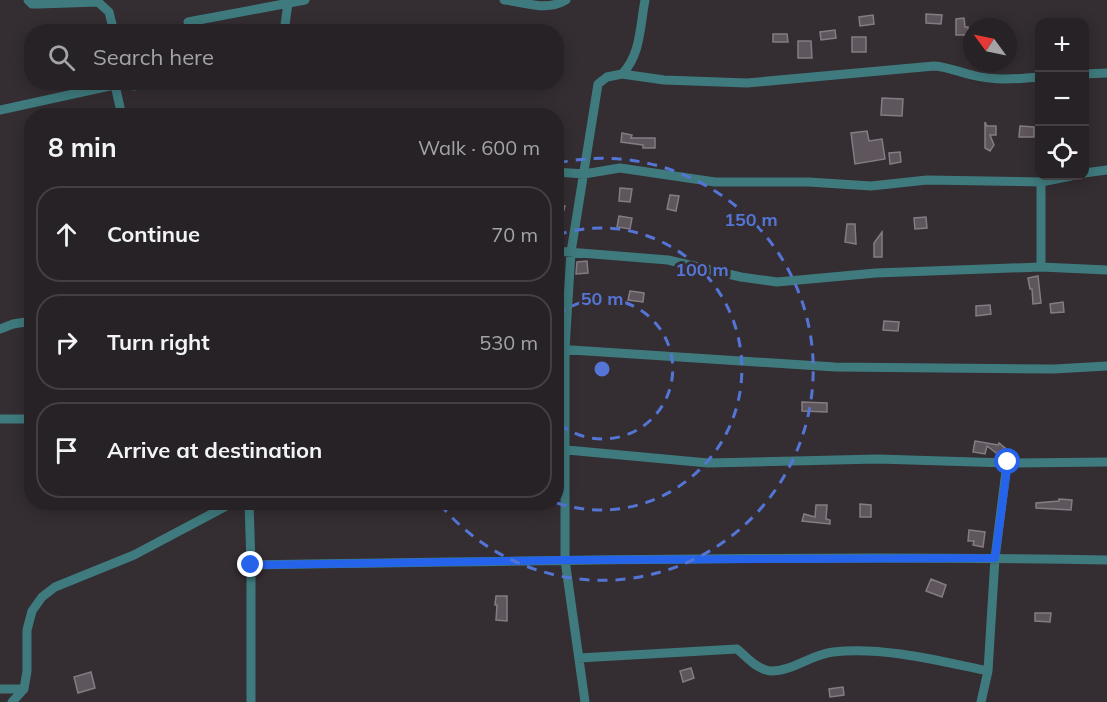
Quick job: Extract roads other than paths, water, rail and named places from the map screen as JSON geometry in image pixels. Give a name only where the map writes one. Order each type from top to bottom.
[{"type":"street","points":[[28,0],[32,4],[98,2],[109,12],[112,24]]},
{"type":"street","points":[[188,22],[305,0]]},
{"type":"street","points":[[504,0],[540,6],[557,5],[566,0]]},
{"type":"street","points":[[622,74],[631,65],[635,53],[645,0]]},
{"type":"street","points":[[285,24],[288,3]]},
{"type":"street","points":[[564,323],[572,252],[598,84],[607,76],[622,74],[664,80],[747,83],[934,66],[947,67],[973,76],[1004,80],[1035,77]]},
{"type":"street","points":[[1089,74],[1107,73]]},
{"type":"street","points":[[0,110],[92,90]]},
{"type":"street","points":[[116,90],[120,108]]},
{"type":"street","points":[[564,173],[584,174],[620,168],[715,182],[809,182],[871,186],[927,180],[1041,182],[1051,180]]},
{"type":"street","points":[[1089,172],[1107,170]]},
{"type":"street","points":[[1041,182],[1041,267]]},
{"type":"street","points":[[564,252],[668,260],[741,277],[777,282],[876,273],[1041,267],[1107,270]]},
{"type":"street","points":[[0,329],[24,322]]},
{"type":"street","points":[[564,349],[684,359],[836,367],[1054,369],[1107,366]]},
{"type":"street","points":[[0,419],[24,419]]},
{"type":"street","points":[[564,449],[708,463],[878,459],[1107,462]]},
{"type":"street","points":[[981,702],[988,671],[995,558],[1008,462]]},
{"type":"street","points":[[12,702],[24,688],[27,671],[27,630],[33,611],[42,597],[55,587],[134,555],[218,510]]},
{"type":"street","points":[[249,510],[251,702]]},
{"type":"street","points":[[563,510],[565,560],[585,702]]},
{"type":"street","points":[[251,565],[565,560],[995,558],[1107,560]]},
{"type":"street","points":[[579,658],[736,650],[747,659],[771,670],[795,666],[829,652],[846,651],[918,656],[988,671]]},
{"type":"street","points":[[0,690],[24,688]]}]
